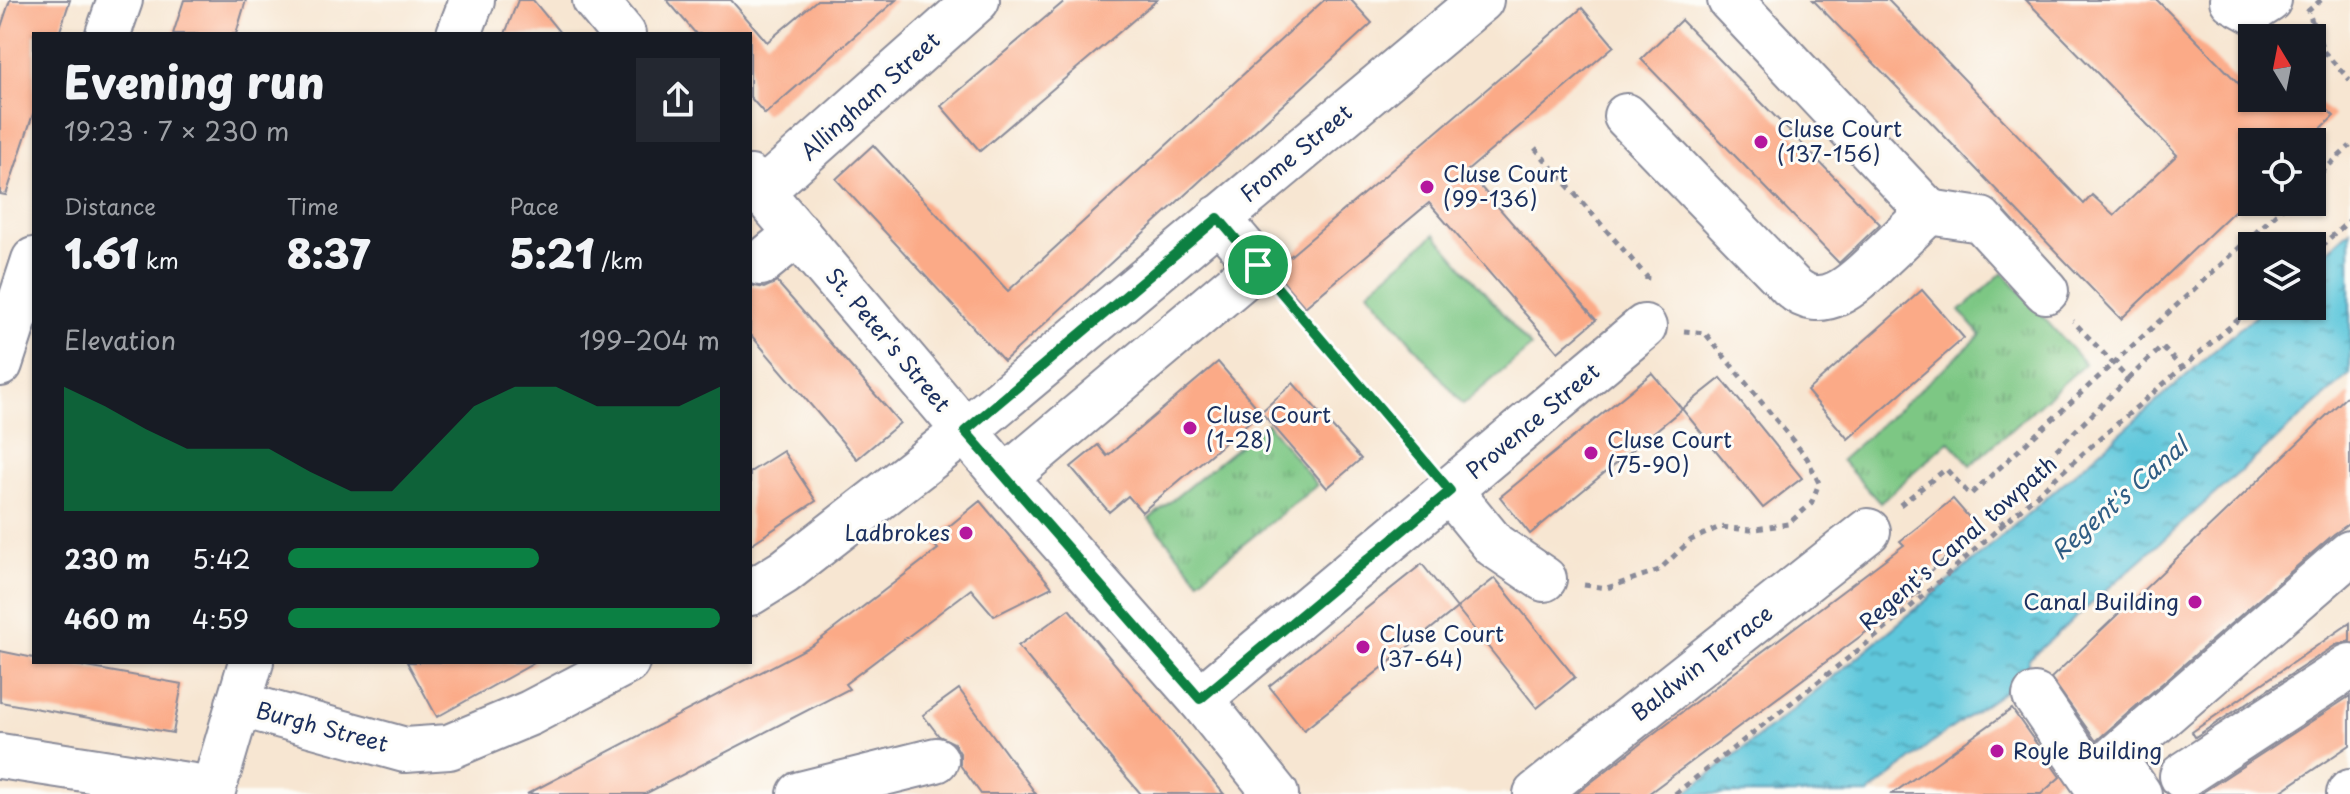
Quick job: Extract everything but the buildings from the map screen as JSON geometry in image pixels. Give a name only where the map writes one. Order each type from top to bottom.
[{"type":"street","points":[[109,32],[120,0]]},
{"type":"street","points":[[460,32],[472,0]]},
{"type":"street","points":[[595,0],[621,32]]},
{"type":"street","name":"Allingham Street","points":[[756,184],[977,0]]},
{"type":"street","name":"Frome Street","points":[[965,431],[1481,0]]},
{"type":"street","points":[[1730,0],[1929,212],[1981,220],[2046,291]]},
{"type":"street","points":[[2232,0],[2252,11],[2269,0]]},
{"type":"street","points":[[1626,116],[1797,292],[1814,299],[1832,296],[1850,287],[1929,212]]},
{"type":"street","name":"St. Peter's Street","points":[[756,184],[1005,478],[1200,699],[1276,794]]},
{"type":"street","points":[[1005,478],[1258,265],[1218,218]]},
{"type":"street","points":[[761,263],[798,233]]},
{"type":"street","points":[[0,364],[32,266]]},
{"type":"street","name":"Provence Street","points":[[1200,699],[1644,327]]},
{"type":"street","points":[[752,592],[784,572],[965,431]]},
{"type":"street","points":[[1450,491],[1494,545],[1544,579]]},
{"type":"street","name":"Baldwin Terrace","points":[[1536,794],[1882,520]]},
{"type":"street","points":[[2139,794],[2114,758],[2350,553]]},
{"type":"street","points":[[0,756],[212,792],[250,664]]},
{"type":"street","name":"Burgh Street","points":[[238,704],[405,750],[449,747],[530,713],[623,664]]},
{"type":"street","points":[[2182,776],[2350,666]]},
{"type":"street","points":[[2035,696],[2102,794]]},
{"type":"street","points":[[800,794],[936,760]]},
{"type":"path","points":[[2321,0],[2308,11],[2324,52],[2350,80]]},
{"type":"path","points":[[2326,168],[2350,146]]},
{"type":"path","points":[[1882,520],[1946,469],[1970,495],[2274,216]]},
{"type":"path","points":[[2326,241],[2350,220]]},
{"type":"path","points":[[1258,265],[1450,491]]},
{"type":"path","points":[[2046,291],[2128,379]]},
{"type":"path","name":"Regent's Canal towpath","points":[[1675,794],[1889,626],[2238,320]]},
{"type":"path","points":[[2005,525],[1992,513],[2162,347],[2183,369]]},
{"type":"path","points":[[1544,579],[1607,588],[1659,570],[1691,540],[1720,527],[1750,530],[1788,524],[1811,504],[1819,483],[1807,458],[1771,413]]},
{"type":"green space","points":[[1435,234],[1531,347],[1463,404],[1368,291]]},
{"type":"green space","points":[[2003,272],[2085,364],[1971,465],[1949,441],[1880,503],[1841,460],[1981,335],[1960,311]]},
{"type":"green space","points":[[1267,423],[1317,485],[1199,580],[1149,519]]},
{"type":"water","name":"Regent's Canal","points":[[2350,230],[2350,374],[2028,660],[2028,675],[1946,732],[1868,794],[1684,794],[1907,617],[2249,320],[2326,320],[2326,251]]},
{"type":"place","name":"Cluse Court (137-156)","points":[[1761,142]]},
{"type":"place","name":"Cluse Court (99-136)","points":[[1427,187]]},
{"type":"place","name":"Cluse Court (1-28)","points":[[1190,428]]},
{"type":"place","name":"Cluse Court (75-90)","points":[[1591,453]]},
{"type":"place","name":"Ladbrokes","points":[[966,533]]},
{"type":"place","name":"Canal Building","points":[[2195,602]]},
{"type":"place","name":"Cluse Court (37-64)","points":[[1363,647]]},
{"type":"place","name":"Royle Building","points":[[1997,751]]},
{"type":"route","points":[[1218,218],[1258,265],[1450,491],[1200,699],[965,431],[1218,218]]}]
